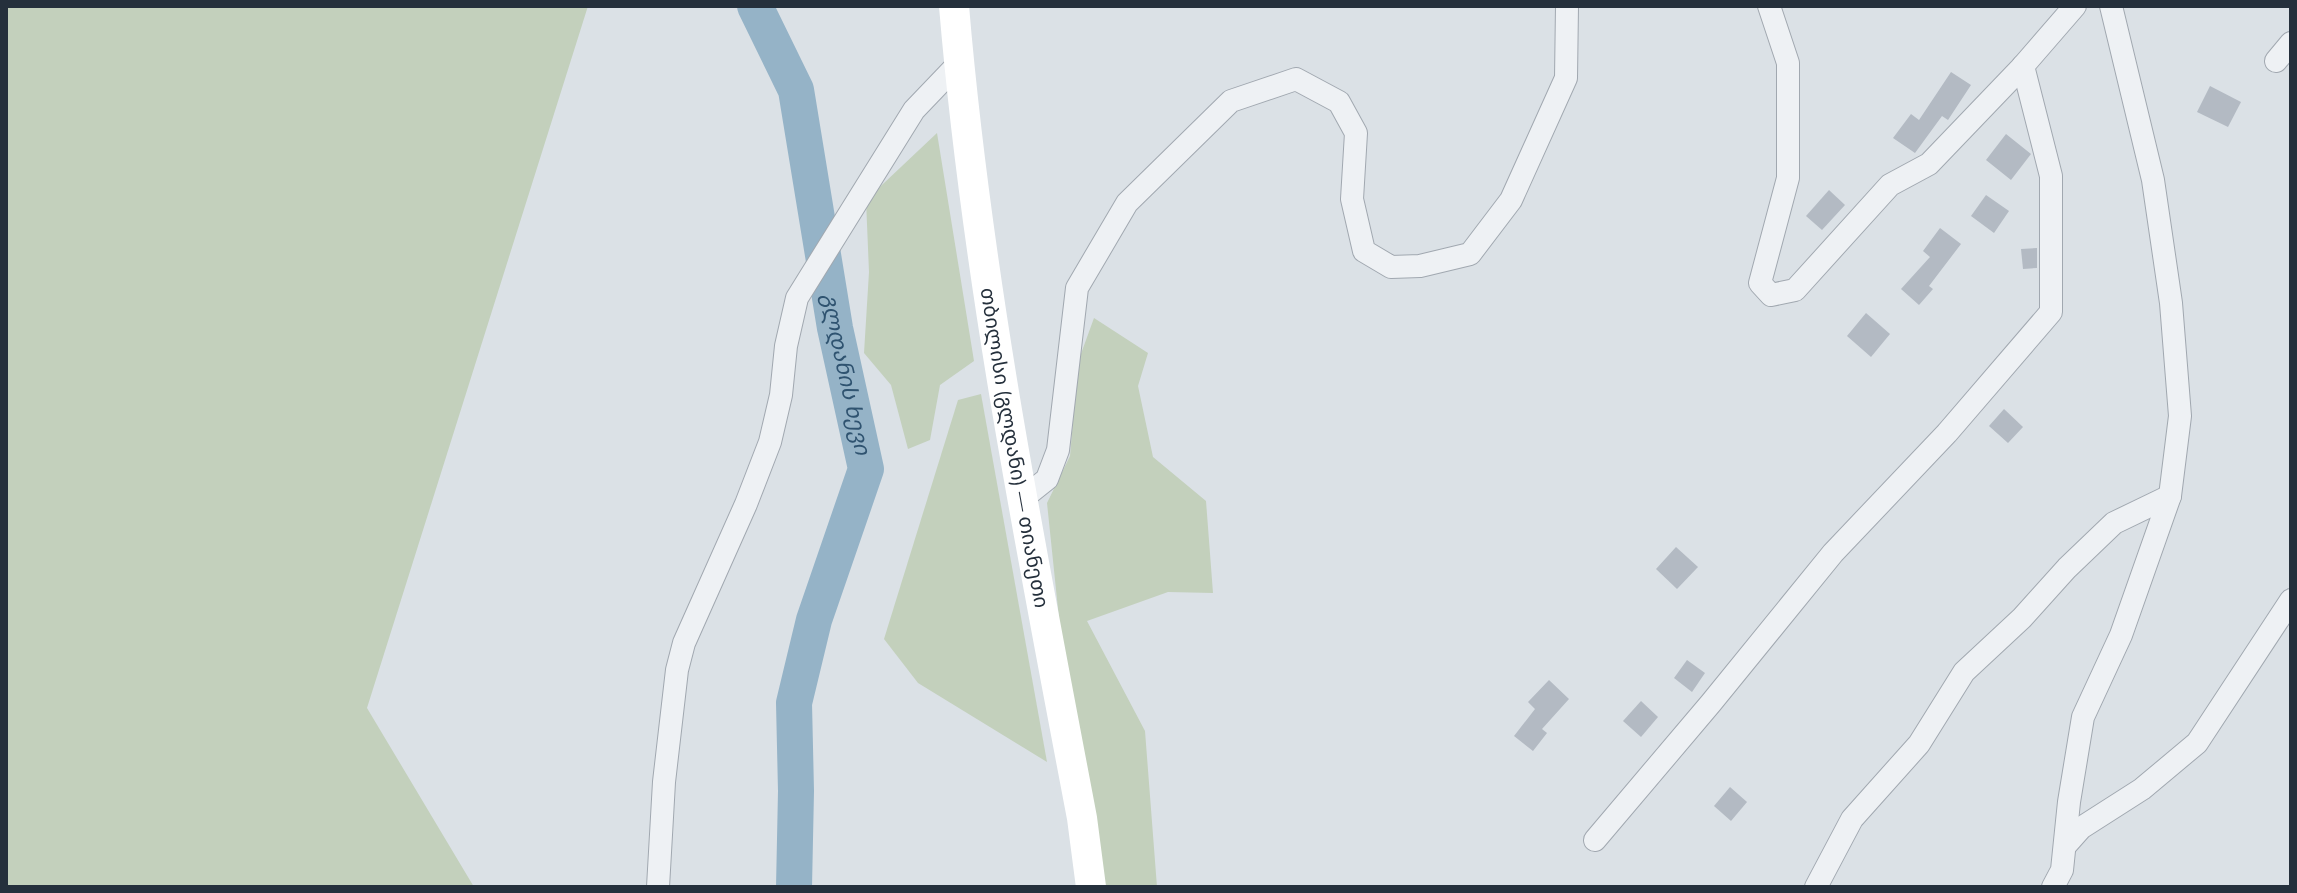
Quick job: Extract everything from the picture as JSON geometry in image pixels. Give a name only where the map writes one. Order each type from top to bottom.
[{"type":"main road","name":"თბილისი (გლდანი) — თიანეთი","points":[[954,6],[1002,382],[1082,818],[1091,887]]},
{"type":"street","points":[[1022,499],[1047,479],[1058,450],[1077,288],[1127,203],[1231,101],[1296,79],[1339,102],[1356,133],[1352,199],[1364,251],[1391,267],[1420,266],[1470,254],[1511,200],[1566,78],[1567,6]]},
{"type":"street","points":[[1769,6],[1788,63],[1788,178],[1760,283],[1771,295],[1795,290],[1890,185],[1929,164],[2023,66],[2075,6]]},
{"type":"street","points":[[2053,887],[2062,870],[2083,717],[2121,635],[2170,496],[2180,416],[2171,303],[2153,180],[2111,6]]},
{"type":"street","points":[[2276,61],[2291,43]]},
{"type":"street","points":[[658,887],[664,782],[677,670],[684,643],[770,442],[797,298],[914,110],[959,63]]},
{"type":"street","points":[[1595,840],[1833,553],[1947,433],[2051,312],[2051,176],[2023,66]]},
{"type":"street","points":[[1816,887],[1852,819],[1919,744],[1964,672],[2022,618],[2067,568],[2114,523],[2170,496]]},
{"type":"street","points":[[2065,846],[2081,828],[2142,789],[2197,743],[2291,600]]},
{"type":"green space","points":[[6,6],[588,6],[367,708],[474,887],[6,887]]},
{"type":"green space","points":[[937,133],[974,361],[940,385],[930,440],[908,449],[891,385],[864,353],[869,272],[866,200]]},
{"type":"green space","points":[[1094,318],[1148,353],[1138,386],[1153,457],[1206,501],[1213,593],[1168,592],[1087,621],[1145,731],[1157,887],[1105,887],[1062,647],[1047,503],[1070,456],[1078,362]]},
{"type":"green space","points":[[981,394],[1047,762],[918,683],[884,639],[958,400]]},
{"type":"building","points":[[1951,72],[1971,85],[1948,120],[1942,116],[1915,153],[1893,138],[1911,114],[1919,120]]},
{"type":"building","points":[[2210,86],[2241,102],[2228,127],[2197,112]]},
{"type":"building","points":[[2006,134],[2031,154],[2011,180],[1986,160]]},
{"type":"building","points":[[1829,190],[1845,205],[1822,230],[1806,216]]},
{"type":"building","points":[[1986,195],[2009,211],[1994,233],[1971,216]]},
{"type":"building","points":[[1940,228],[1961,244],[1929,286],[1933,289],[1919,305],[1901,289],[1930,257],[1923,251]]},
{"type":"building","points":[[2037,248],[2037,268],[2023,269],[2021,249]]},
{"type":"building","points":[[1866,313],[1890,334],[1871,357],[1847,336]]},
{"type":"building","points":[[2004,409],[2023,427],[2008,443],[1989,426]]},
{"type":"building","points":[[1676,547],[1698,567],[1677,589],[1656,569]]},
{"type":"building","points":[[1687,660],[1705,673],[1692,692],[1674,678]]},
{"type":"building","points":[[1549,680],[1569,699],[1542,729],[1547,733],[1533,751],[1514,736],[1535,709],[1528,702]]},
{"type":"building","points":[[1641,701],[1658,717],[1641,737],[1623,721]]},
{"type":"building","points":[[1730,787],[1747,802],[1731,821],[1714,806]]},
{"type":"waterway","name":"გლდანის ხევი","points":[[755,6],[796,90],[835,328],[866,469],[814,620],[794,703],[794,887]]}]
